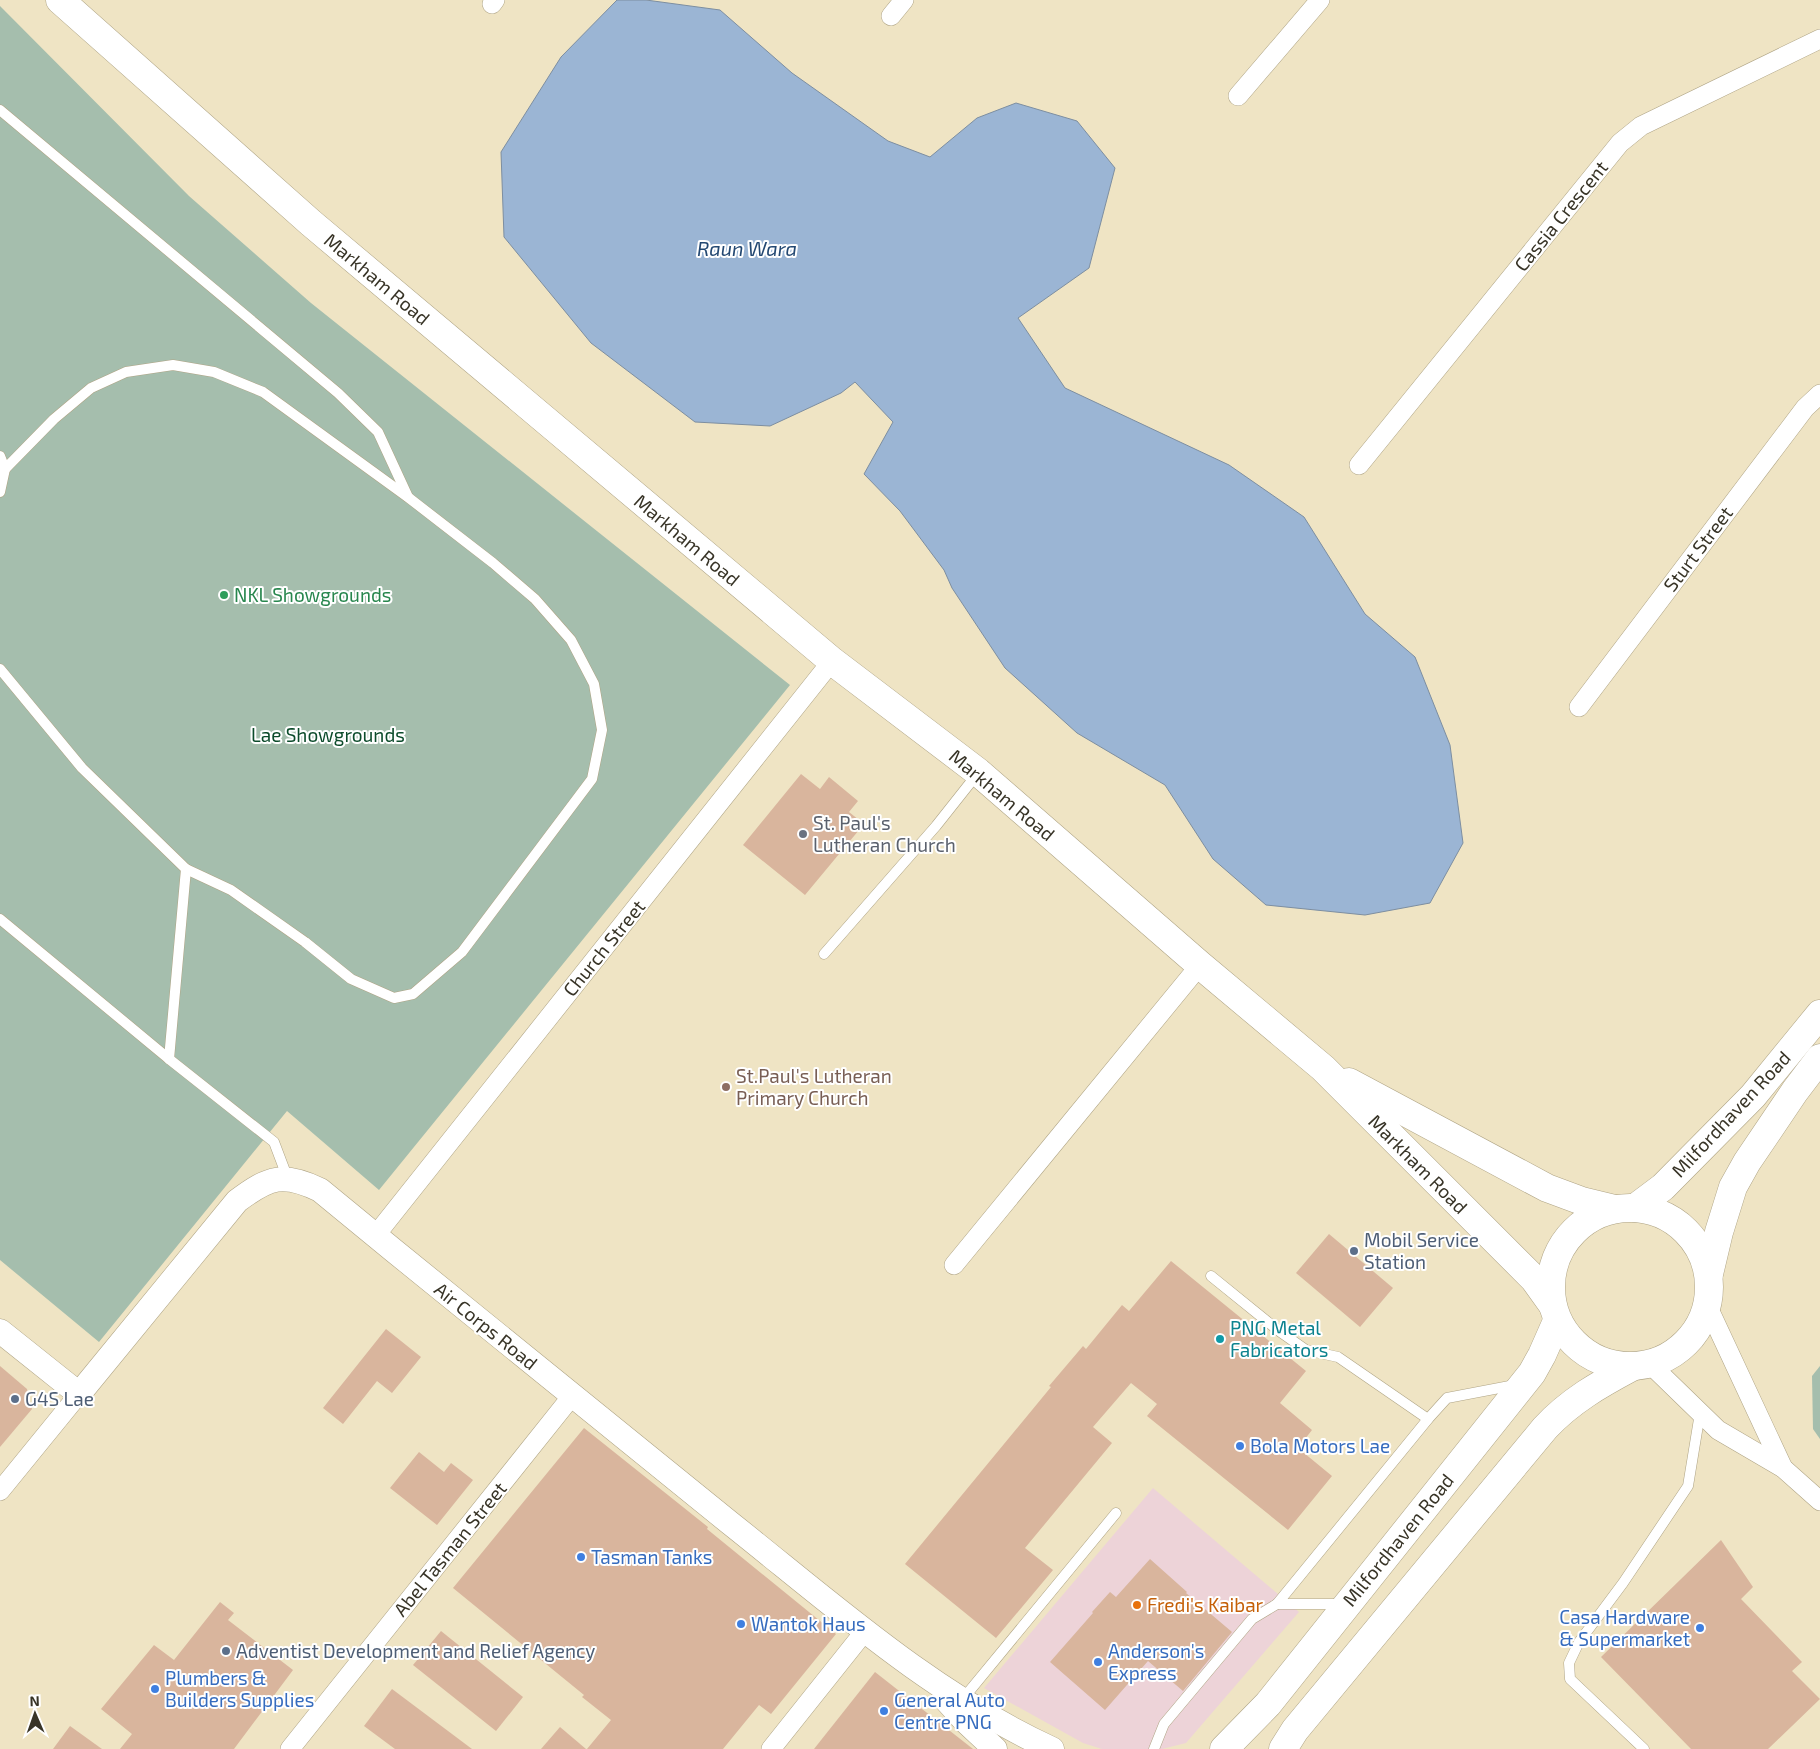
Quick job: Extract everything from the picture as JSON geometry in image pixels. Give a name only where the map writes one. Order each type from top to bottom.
[{"type":"main road","name":"Markham Road","points":[[60,0],[311,223],[832,661],[978,772],[1200,965],[1323,1068],[1534,1279],[1554,1312]]},
{"type":"main road","name":"Milfordhaven Road","points":[[1625,1209],[1663,1187],[1753,1096],[1820,1014]]},
{"type":"main road","name":"Milfordhaven Road","points":[[1708,1274],[1733,1187],[1747,1162],[1795,1091],[1820,1058]]},
{"type":"main road","name":"Markham Road","points":[[1323,1068],[1547,1188],[1582,1202],[1625,1209]]},
{"type":"main road","points":[[1282,1749],[1558,1413],[1587,1392],[1641,1365],[1666,1358],[1686,1344],[1701,1323],[1709,1299],[1708,1274],[1700,1249],[1683,1228],[1661,1214],[1625,1209],[1591,1218],[1571,1234],[1557,1255],[1550,1279],[1554,1312],[1572,1342],[1592,1357],[1616,1366],[1641,1365]]},
{"type":"main road","name":"Milfordhaven Road","points":[[1224,1749],[1268,1704],[1523,1384],[1542,1355],[1554,1312]]},
{"type":"street","points":[[891,16],[904,0]]},
{"type":"street","points":[[1238,96],[1320,0]]},
{"type":"street","name":"Cassia Crescent","points":[[1360,465],[1620,143],[1641,126],[1820,39]]},
{"type":"street","name":"Sturt Street","points":[[1579,707],[1805,408],[1820,394]]},
{"type":"street","name":"Church Street","points":[[375,1236],[832,661]]},
{"type":"street","points":[[954,1265],[1200,965]]},
{"type":"street","name":"Air Corps Road","points":[[79,1394],[237,1201],[255,1187],[270,1180],[288,1179],[302,1181],[320,1190],[572,1396],[865,1631],[962,1700],[1022,1736],[1052,1749]]},
{"type":"street","points":[[1707,1305],[1783,1468]]},
{"type":"street","points":[[0,1331],[79,1394],[0,1491]]},
{"type":"street","points":[[1641,1365],[1718,1430],[1783,1468],[1820,1501]]},
{"type":"street","name":"Abel Tasman Street","points":[[290,1749],[572,1396]]},
{"type":"street","points":[[771,1749],[865,1631]]},
{"type":"street","name":"Air Corps Road","points":[[922,1672],[964,1720],[995,1749]]},
{"type":"lane","points":[[0,110],[338,393],[378,432],[409,498]]},
{"type":"lane","points":[[0,492],[6,469],[54,419],[91,388],[126,372],[173,366],[214,372],[263,392],[409,498],[493,563],[535,599],[572,640],[594,684],[602,730],[592,779],[462,952],[413,994],[394,998],[351,979],[305,942],[230,890],[186,869],[82,768],[0,669]]},
{"type":"lane","points":[[0,456],[6,469]]},
{"type":"lane","points":[[824,954],[936,826],[978,772]]},
{"type":"lane","points":[[169,1059],[186,869]]},
{"type":"lane","points":[[0,919],[169,1059],[274,1142],[288,1179]]},
{"type":"lane","points":[[1210,1276],[1306,1350],[1338,1357],[1428,1419]]},
{"type":"lane","points":[[1154,1749],[1164,1724],[1213,1664],[1252,1619],[1277,1604],[1447,1398],[1523,1384]]},
{"type":"lane","points":[[1644,1749],[1570,1679],[1569,1663],[1580,1642],[1623,1583],[1688,1486],[1700,1413]]},
{"type":"lane","points":[[962,1700],[1116,1513]]},
{"type":"lane","points":[[1277,1604],[1348,1604]]},
{"type":"shaded area","points":[[1153,1488],[1299,1612],[1186,1743],[1162,1749],[1102,1749],[1083,1743],[984,1688]]},
{"type":"green space","name":"Lae Showgrounds","points":[[0,6],[189,196],[311,303],[790,685],[379,1190],[287,1111],[99,1342],[0,1260]]},
{"type":"green space","points":[[1820,1366],[1820,1439],[1813,1429],[1812,1376]]},
{"type":"water","name":"Raun Wara","points":[[617,0],[646,0],[720,10],[792,73],[888,141],[930,157],[977,118],[1016,103],[1077,121],[1115,168],[1089,268],[1018,318],[1065,388],[1229,465],[1304,517],[1365,614],[1415,657],[1450,745],[1463,843],[1430,903],[1365,915],[1266,905],[1213,859],[1165,785],[1077,733],[1005,668],[952,588],[944,570],[900,511],[864,474],[893,422],[855,382],[841,393],[770,426],[695,422],[591,343],[504,237],[501,152],[561,57]]},
{"type":"building","name":"St. Paul's Lutheran Church","points":[[801,774],[820,789],[829,777],[858,801],[849,812],[864,824],[805,895],[743,845]]},
{"type":"building","points":[[1329,1234],[1393,1288],[1360,1327],[1296,1273]]},
{"type":"building","points":[[1171,1261],[1306,1371],[1280,1403],[1312,1430],[1298,1448],[1332,1476],[1288,1530],[1147,1416],[1157,1404],[1131,1383],[1093,1427],[1112,1443],[1025,1548],[1053,1570],[996,1638],[905,1564],[1083,1346],[1086,1349],[1122,1305],[1129,1311]]},
{"type":"building","points":[[386,1329],[421,1357],[392,1393],[377,1381],[343,1424],[323,1408]]},
{"type":"building","name":"G4S Lae","points":[[0,1366],[27,1389],[32,1409],[0,1447]]},
{"type":"building","points":[[584,1428],[708,1527],[707,1529],[836,1634],[771,1714],[759,1705],[723,1749],[587,1749],[611,1720],[582,1697],[584,1695],[453,1588]]},
{"type":"building","points":[[419,1452],[444,1472],[451,1463],[473,1480],[437,1525],[390,1488]]},
{"type":"building","name":"Casa Hardware & Supermarket","points":[[1721,1540],[1753,1587],[1741,1599],[1802,1662],[1792,1671],[1820,1699],[1768,1749],[1691,1749],[1601,1657]]},
{"type":"building","points":[[1150,1559],[1232,1632],[1183,1691],[1148,1661],[1105,1710],[1050,1662],[1110,1592],[1116,1597]]},
{"type":"building","points":[[220,1602],[234,1613],[228,1620],[293,1670],[234,1749],[120,1749],[132,1734],[101,1709],[154,1645],[174,1660]]},
{"type":"building","points":[[441,1631],[523,1697],[496,1731],[413,1665]]},
{"type":"building","name":"General Auto Centre PNG","points":[[875,1672],[973,1749],[814,1749]]},
{"type":"building","points":[[392,1689],[472,1749],[395,1749],[364,1726]]},
{"type":"building","points":[[70,1726],[102,1749],[53,1749]]},
{"type":"building","points":[[560,1727],[586,1749],[541,1749]]},
{"type":"place","name":"NKL Showgrounds","points":[[224,595]]},
{"type":"place","name":"St. Paul's Lutheran Church","points":[[803,834]]},
{"type":"place","name":"St.Paul's Lutheran Primary Church","points":[[726,1087]]},
{"type":"place","name":"Mobil Service Station","points":[[1354,1251]]},
{"type":"place","name":"PNG Metal Fabricators","points":[[1220,1339]]},
{"type":"place","name":"G4S Lae","points":[[15,1399]]},
{"type":"place","name":"Bola Motors Lae","points":[[1240,1446]]},
{"type":"place","name":"Tasman Tanks","points":[[581,1557]]},
{"type":"place","name":"Fredi's Kaibar","points":[[1137,1605]]},
{"type":"place","name":"Wantok Haus","points":[[741,1624]]},
{"type":"place","name":"Casa Hardware & Supermarket","points":[[1700,1628]]},
{"type":"place","name":"Adventist Development and Relief Agency","points":[[226,1651]]},
{"type":"place","name":"Anderson's Express","points":[[1098,1662]]},
{"type":"place","name":"Plumbers & Builders Supplies","points":[[155,1689]]},
{"type":"place","name":"General Auto Centre PNG","points":[[884,1711]]}]
